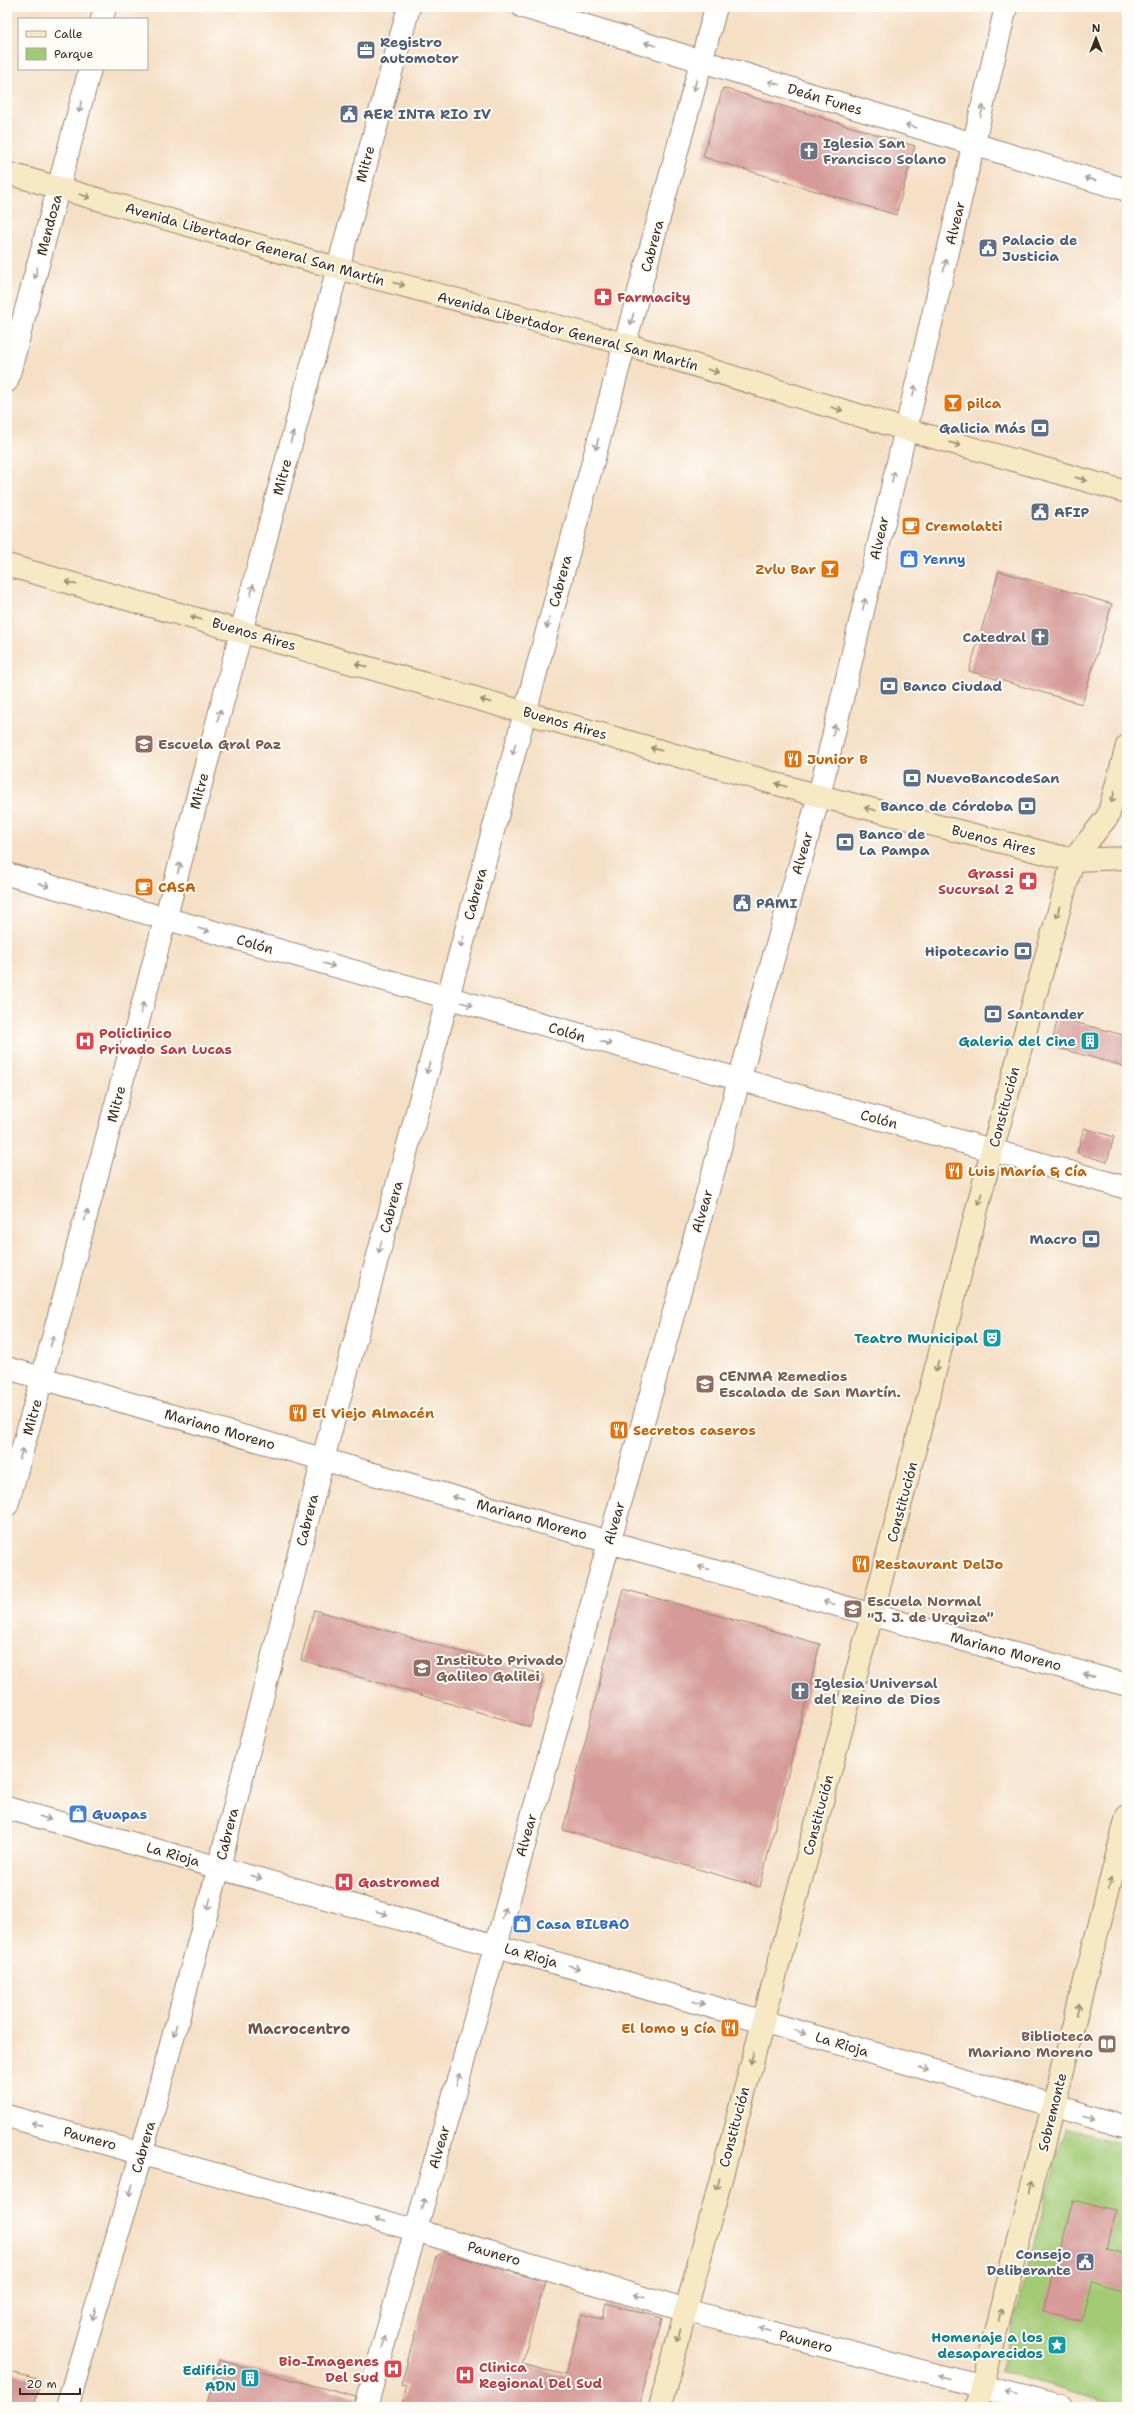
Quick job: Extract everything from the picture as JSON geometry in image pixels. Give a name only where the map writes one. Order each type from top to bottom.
[{"type":"main road","name":"Avenida Libertador General San Martín","points":[[7,173],[337,268],[625,344],[904,429],[1127,492]]},
{"type":"main road","name":"Buenos Aires","points":[[7,565],[241,630],[818,796],[1073,860],[1127,858]]},
{"type":"main road","name":"Constitución","points":[[660,2407],[684,2310],[872,1615],[992,1150],[1073,860],[1108,816],[1127,746]]},
{"type":"main road","name":"Sobremonte","points":[[976,2407],[1127,1816]]},
{"type":"street","points":[[102,18],[105,7]]},
{"type":"street","name":"Mitre","points":[[7,1505],[166,920],[337,268],[409,7]]},
{"type":"street","name":"Deán Funes","points":[[523,7],[702,60],[974,146],[1127,190]]},
{"type":"street","name":"Cabrera","points":[[67,2407],[142,2152],[219,1867],[323,1459],[716,7]]},
{"type":"street","name":"Alvear","points":[[366,2407],[818,796],[904,429],[974,146],[1006,7]]},
{"type":"street","name":"Mendoza","points":[[7,381],[90,70]]},
{"type":"street","name":"Colón","points":[[7,874],[166,920],[1127,1188]]},
{"type":"street","name":"Mariano Moreno","points":[[7,1368],[609,1542],[1127,1685]]},
{"type":"street","name":"La Rioja","points":[[7,1808],[762,2020],[1053,2107],[1127,2127]]},
{"type":"street","name":"Paunero","points":[[7,2116],[142,2152],[415,2230],[684,2310],[1061,2407]]},
{"type":"green space","points":[[1065,2128],[1127,2145],[1127,2407],[1000,2371]]},
{"type":"building","name":"Iglesia San Francisco Solano","points":[[723,88],[915,146],[896,215],[703,157]]},
{"type":"building","name":"Catedral","points":[[999,571],[1112,604],[1082,704],[969,671]]},
{"type":"building","name":"Galeria del Cine","points":[[1058,1018],[1127,1036],[1127,1067],[1051,1046]]},
{"type":"building","points":[[1084,1128],[1114,1137],[1107,1162],[1077,1153]]},
{"type":"building","points":[[623,1589],[820,1644],[760,1887],[563,1830]]},
{"type":"building","name":"Instituto Privado Galileo Galilei","points":[[314,1610],[544,1675],[530,1727],[301,1660]]},
{"type":"building","points":[[1073,2200],[1116,2211],[1106,2249],[1127,2255],[1127,2292],[1092,2282],[1082,2321],[1044,2311]]},
{"type":"building","points":[[443,2252],[545,2282],[522,2364],[565,2375],[582,2314],[602,2319],[606,2303],[662,2318],[639,2407],[401,2407],[407,2386],[401,2385],[436,2257]]},
{"type":"building","name":"Edificio ADN","points":[[219,2360],[356,2397],[354,2407],[206,2407]]},
{"type":"building","points":[[7,2371],[41,2380],[34,2404],[29,2402],[27,2407],[7,2407]]},
{"type":"place","name":"Registro automotor","points":[[366,50]]},
{"type":"place","name":"AER INTA RIO IV","points":[[349,114]]},
{"type":"place","name":"Iglesia San Francisco Solano","points":[[809,151]]},
{"type":"place","name":"Palacio de Justicia","points":[[988,248]]},
{"type":"place","name":"Farmacity","points":[[603,297]]},
{"type":"place","name":"pilca","points":[[953,403]]},
{"type":"place","name":"Galicia Más","points":[[1040,428]]},
{"type":"place","name":"AFIP","points":[[1040,512]]},
{"type":"place","name":"Cremolatti","points":[[911,526]]},
{"type":"place","name":"Yenny","points":[[909,559]]},
{"type":"place","name":"Zvlu Bar","points":[[830,569]]},
{"type":"place","name":"Catedral","points":[[1040,637]]},
{"type":"place","name":"Banco Ciudad","points":[[889,686]]},
{"type":"place","name":"Escuela Gral Paz","points":[[144,744]]},
{"type":"place","name":"Junior B","points":[[793,759]]},
{"type":"place","name":"NuevoBancodeSan","points":[[912,778]]},
{"type":"place","name":"Banco de Córdoba","points":[[1027,806]]},
{"type":"place","name":"Banco de La Pampa","points":[[845,842]]},
{"type":"place","name":"Grassi Sucursal 2","points":[[1028,881]]},
{"type":"place","name":"CASA","points":[[144,887]]},
{"type":"place","name":"PAMI","points":[[742,903]]},
{"type":"place","name":"Hipotecario","points":[[1023,951]]},
{"type":"place","name":"Santander","points":[[993,1014]]},
{"type":"place","name":"Policlinico Privado San Lucas","points":[[85,1041]]},
{"type":"place","name":"Galeria del Cine","points":[[1090,1041]]},
{"type":"place","name":"Luis María & Cía","points":[[954,1171]]},
{"type":"place","name":"Macro","points":[[1091,1239]]},
{"type":"place","name":"Teatro Municipal","points":[[992,1338]]},
{"type":"place","name":"CENMA Remedios Escalada de San Martín.","points":[[705,1384]]},
{"type":"place","name":"El Viejo Almacén","points":[[298,1413]]},
{"type":"place","name":"Secretos caseros","points":[[619,1430]]},
{"type":"place","name":"Restaurant DelJo","points":[[861,1564]]},
{"type":"place","name":"Escuela Normal \"J. J. de Urquiza\"","points":[[853,1609]]},
{"type":"place","name":"Instituto Privado Galileo Galilei","points":[[422,1668]]},
{"type":"place","name":"Iglesia Universal del Reino de Dios","points":[[800,1691]]},
{"type":"place","name":"Guapas","points":[[78,1814]]},
{"type":"place","name":"Gastromed","points":[[344,1882]]},
{"type":"place","name":"Casa BILBAO","points":[[522,1924]]},
{"type":"place","name":"El lomo y Cía","points":[[730,2028]]},
{"type":"place","name":"Biblioteca Mariano Moreno","points":[[1107,2044]]},
{"type":"place","name":"Consejo Deliberante","points":[[1085,2262]]},
{"type":"place","name":"Homenaje a los desaparecidos","points":[[1057,2345]]},
{"type":"place","name":"Bio-Imagenes Del Sud","points":[[393,2369]]},
{"type":"place","name":"Clinica Regional Del Sud","points":[[465,2375]]},
{"type":"place","name":"Edificio ADN","points":[[250,2378]]},
{"type":"district","name":"Macrocentro","points":[[299,2029]]}]
